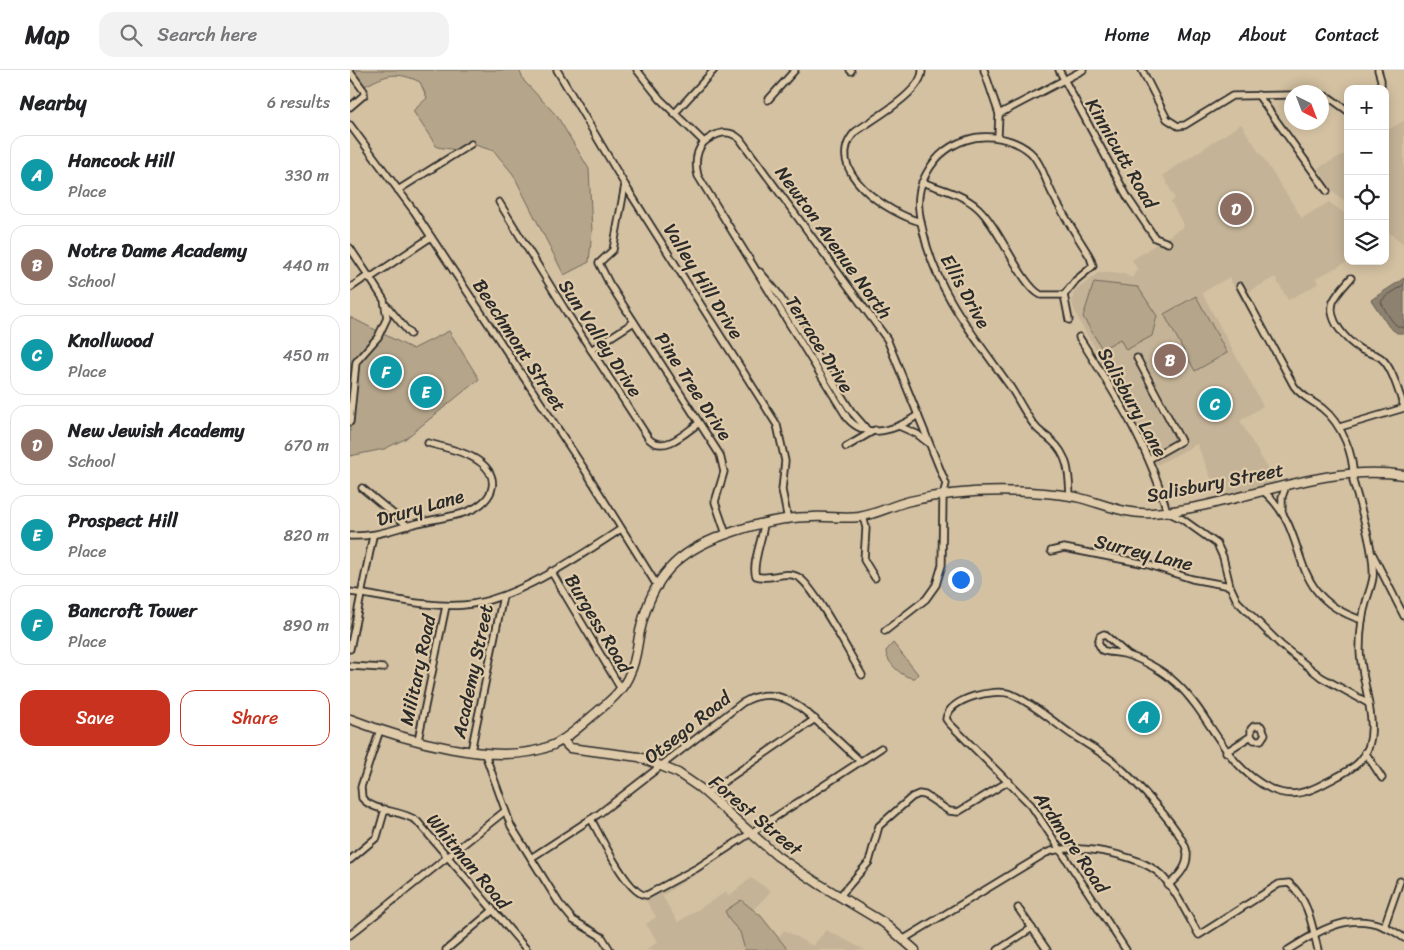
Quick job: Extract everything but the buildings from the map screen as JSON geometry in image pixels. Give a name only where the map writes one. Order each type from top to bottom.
[{"type":"main road","name":"Salisbury Street","points":[[350,719],[380,730],[418,740],[485,754],[518,754],[549,747],[562,740],[621,689],[632,669],[643,618],[667,570],[680,556],[726,534],[764,524],[807,517],[863,516],[896,504],[943,495],[1006,491],[1070,496],[1125,512],[1167,512],[1286,486],[1353,475],[1377,473],[1404,475]]},
{"type":"main road","name":"Forest Street","points":[[562,740],[570,748],[629,755],[663,765],[706,794],[749,833],[787,863],[884,924],[915,950]]},
{"type":"street","name":"Valley Hill Drive","points":[[557,70],[625,185],[777,425],[785,462],[782,490],[788,520]]},
{"type":"street","points":[[637,70],[674,114],[704,142]]},
{"type":"street","points":[[674,114],[714,70]]},
{"type":"street","points":[[768,100],[795,70]]},
{"type":"street","points":[[921,222],[890,209],[868,192],[852,173],[844,153],[849,138],[854,132],[897,102],[917,85],[921,79],[922,70]]},
{"type":"street","points":[[984,70],[999,114],[998,138]]},
{"type":"street","name":"Kinnicutt Road","points":[[1058,70],[1128,198],[1151,233],[1159,241],[1168,243]]},
{"type":"street","points":[[999,114],[1083,70]]},
{"type":"street","points":[[1142,70],[1167,119],[1174,125],[1185,124],[1232,96],[1284,95]]},
{"type":"street","points":[[1378,70],[1380,85]]},
{"type":"street","points":[[350,72],[364,91],[364,95],[350,107]]},
{"type":"street","points":[[1258,94],[1327,191]]},
{"type":"street","points":[[1329,98],[1344,108]]},
{"type":"street","name":"Beechmont Street","points":[[350,125],[431,237],[658,587]]},
{"type":"street","name":"Newton Avenue North","points":[[704,142],[718,133],[730,132],[735,134],[746,146],[887,340],[929,445],[946,478],[946,488],[943,495],[942,565],[936,585],[926,599],[885,631]]},
{"type":"street","name":"Ellis Drive","points":[[1064,295],[1076,280],[1093,266],[1090,257],[1053,195],[1034,157],[1026,149],[998,138],[978,137],[952,145],[937,157],[922,182],[918,201],[931,262],[954,307],[1018,398],[1036,428],[1062,452],[1068,466],[1070,496]]},
{"type":"street","name":"Terrace Drive","points":[[704,142],[696,158],[698,176],[755,266],[777,292],[851,412],[867,428],[875,430],[901,427],[918,415]]},
{"type":"street","points":[[398,190],[471,144]]},
{"type":"street","points":[[922,182],[955,194],[978,208],[996,230],[1034,290],[1046,296],[1064,295],[1069,320]]},
{"type":"street","name":"Pine Tree Drive","points":[[625,185],[613,250],[599,263],[634,322],[720,455],[724,466],[715,502],[726,534]]},
{"type":"street","name":"Sun Valley Drive","points":[[499,202],[591,350],[652,442],[660,445],[668,443],[700,423]]},
{"type":"street","points":[[350,288],[366,278],[370,278],[431,237]]},
{"type":"street","points":[[350,248],[385,304],[410,334]]},
{"type":"street","points":[[1340,427],[1404,407],[1386,364],[1380,357],[1366,352],[1351,343],[1335,320],[1332,308],[1334,300],[1352,278]]},
{"type":"street","points":[[1128,655],[1104,634],[1100,636],[1098,643],[1102,650],[1128,655],[1156,668],[1181,688],[1192,699],[1226,752],[1238,766],[1256,780],[1277,791],[1295,794],[1310,792],[1359,762],[1365,752],[1372,727],[1360,654],[1362,620],[1373,578],[1369,546],[1353,481],[1354,468],[1340,427],[1322,408],[1306,400],[1294,386],[1240,286]]},
{"type":"street","points":[[350,422],[355,366],[380,332],[386,318],[385,304]]},
{"type":"street","points":[[591,350],[634,322]]},
{"type":"street","name":"Salisbury Lane","points":[[1079,337],[1104,376],[1149,459],[1167,512]]},
{"type":"street","points":[[1136,358],[1181,441],[1149,459]]},
{"type":"street","points":[[901,427],[917,434],[929,445]]},
{"type":"street","points":[[846,447],[875,430]]},
{"type":"street","name":"Drury Lane","points":[[350,536],[373,536],[466,512],[484,502],[493,489],[491,474],[476,460],[428,443]]},
{"type":"street","points":[[1286,486],[1282,497],[1282,511],[1306,578],[1317,594],[1362,620]]},
{"type":"street","points":[[362,488],[408,526]]},
{"type":"street","points":[[1263,491],[1282,511]]},
{"type":"street","points":[[1167,512],[1182,519],[1217,544],[1223,557],[1230,586],[1237,601],[1297,660],[1321,677],[1368,703]]},
{"type":"street","points":[[863,516],[866,528],[864,560],[875,578]]},
{"type":"street","points":[[764,524],[761,547],[754,568],[756,576],[778,574],[800,578],[830,620],[862,675]]},
{"type":"street","points":[[350,592],[446,606],[478,603],[503,596],[551,571],[621,529]]},
{"type":"street","points":[[350,649],[373,536]]},
{"type":"street","points":[[1369,546],[1404,616]]},
{"type":"street","name":"Surrey Lane","points":[[1051,551],[1064,548],[1146,564],[1192,579],[1230,586]]},
{"type":"street","name":"Burgess Road","points":[[551,571],[621,689]]},
{"type":"street","name":"Academy Street","points":[[471,751],[503,596]]},
{"type":"street","name":"Military Road","points":[[418,740],[446,606]]},
{"type":"street","points":[[350,666],[383,668]]},
{"type":"street","name":"Ardmore Road","points":[[1126,950],[1032,805],[950,725],[946,719],[947,714],[955,704],[970,698],[996,692],[1010,694],[1110,759],[1164,816],[1186,846],[1188,856],[1184,867],[1176,879],[1168,885]]},
{"type":"street","name":"Otsego Road","points":[[531,858],[591,819],[742,703],[754,697],[771,694],[788,698],[815,719],[861,762]]},
{"type":"street","points":[[706,794],[815,719]]},
{"type":"street","name":"Whitman Road","points":[[380,730],[361,793],[368,803],[414,819],[527,950]]},
{"type":"street","points":[[1226,752],[1251,736]]},
{"type":"street","points":[[591,819],[621,872],[635,890],[642,896],[655,893],[881,748]]},
{"type":"street","points":[[1365,752],[1382,778]]},
{"type":"street","points":[[485,754],[510,826],[565,912],[577,923],[600,936],[610,950]]},
{"type":"street","points":[[839,897],[869,862],[879,826],[912,797],[919,794],[925,795],[949,811],[958,812],[1009,781]]},
{"type":"street","points":[[350,860],[376,837],[385,809]]},
{"type":"street","points":[[350,935],[505,810]]},
{"type":"street","points":[[904,939],[1040,856],[1060,849],[1093,849],[1143,864],[1158,872],[1199,935],[1279,884],[1288,882],[1296,890],[1306,906],[1318,950]]},
{"type":"street","points":[[1384,927],[1400,881]]},
{"type":"street","points":[[1018,908],[1047,950]]},
{"type":"street","points":[[446,950],[492,911]]},
{"type":"street","points":[[1288,950],[1335,924],[1353,921],[1384,927],[1404,938]]},
{"type":"street","points":[[998,950],[1032,928]]},
{"type":"shaded area","points":[[353,70],[519,70],[524,81],[557,116],[589,169],[592,231],[589,262],[564,275],[513,174],[494,151],[469,143],[457,150],[437,147],[413,111],[427,98],[420,82],[405,76],[392,75],[365,86]]},
{"type":"shaded area","points":[[1404,121],[1404,244],[1389,233],[1389,129]]},
{"type":"shaded area","points":[[1241,124],[1302,218],[1329,202],[1344,213],[1344,264],[1316,278],[1318,284],[1288,300],[1275,277],[1250,291],[1251,296],[1241,300],[1229,277],[1202,293],[1263,406],[1240,421],[1276,483],[1218,495],[1197,444],[1157,465],[1134,424],[1126,400],[1079,321],[1072,303],[1074,292],[1098,273],[1122,273],[1132,278],[1137,269],[1132,260],[1184,226],[1171,202],[1175,199],[1163,175]]},
{"type":"shaded area","points":[[1344,154],[1344,200],[1335,194],[1318,168]]},
{"type":"shaded area","points":[[1094,282],[1138,287],[1157,316],[1152,336],[1126,350],[1120,339],[1102,349],[1083,317]]},
{"type":"shaded area","points":[[1196,296],[1227,353],[1195,371],[1164,314]]},
{"type":"shaded area","points":[[350,317],[413,349],[449,331],[479,379],[405,439],[384,449],[350,456]]},
{"type":"shaded area","points":[[893,643],[918,674],[915,678],[905,676],[892,665],[886,651]]},
{"type":"shaded area","points":[[686,874],[688,879],[662,896],[678,922],[726,892],[729,896],[751,878],[771,891],[750,913],[778,938],[784,930],[813,946],[826,930],[865,950],[646,950],[658,942],[646,924],[656,917],[645,899]]},
{"type":"shaded area","points":[[741,900],[761,916],[788,950],[745,950],[740,932],[730,921],[725,911]]},
{"type":"water","points":[[1404,278],[1404,333],[1397,333],[1389,327],[1371,300]]},
{"type":"place","name":"New Jewish Academy","points":[[1236,209]]},
{"type":"place","name":"Notre Dame Academy","points":[[1170,360]]},
{"type":"place","name":"Bancroft Tower","points":[[386,372]]},
{"type":"place","name":"Prospect Hill","points":[[426,392]]},
{"type":"place","name":"Knollwood","points":[[1215,404]]},
{"type":"place","name":"Hancock Hill","points":[[1144,717]]}]
